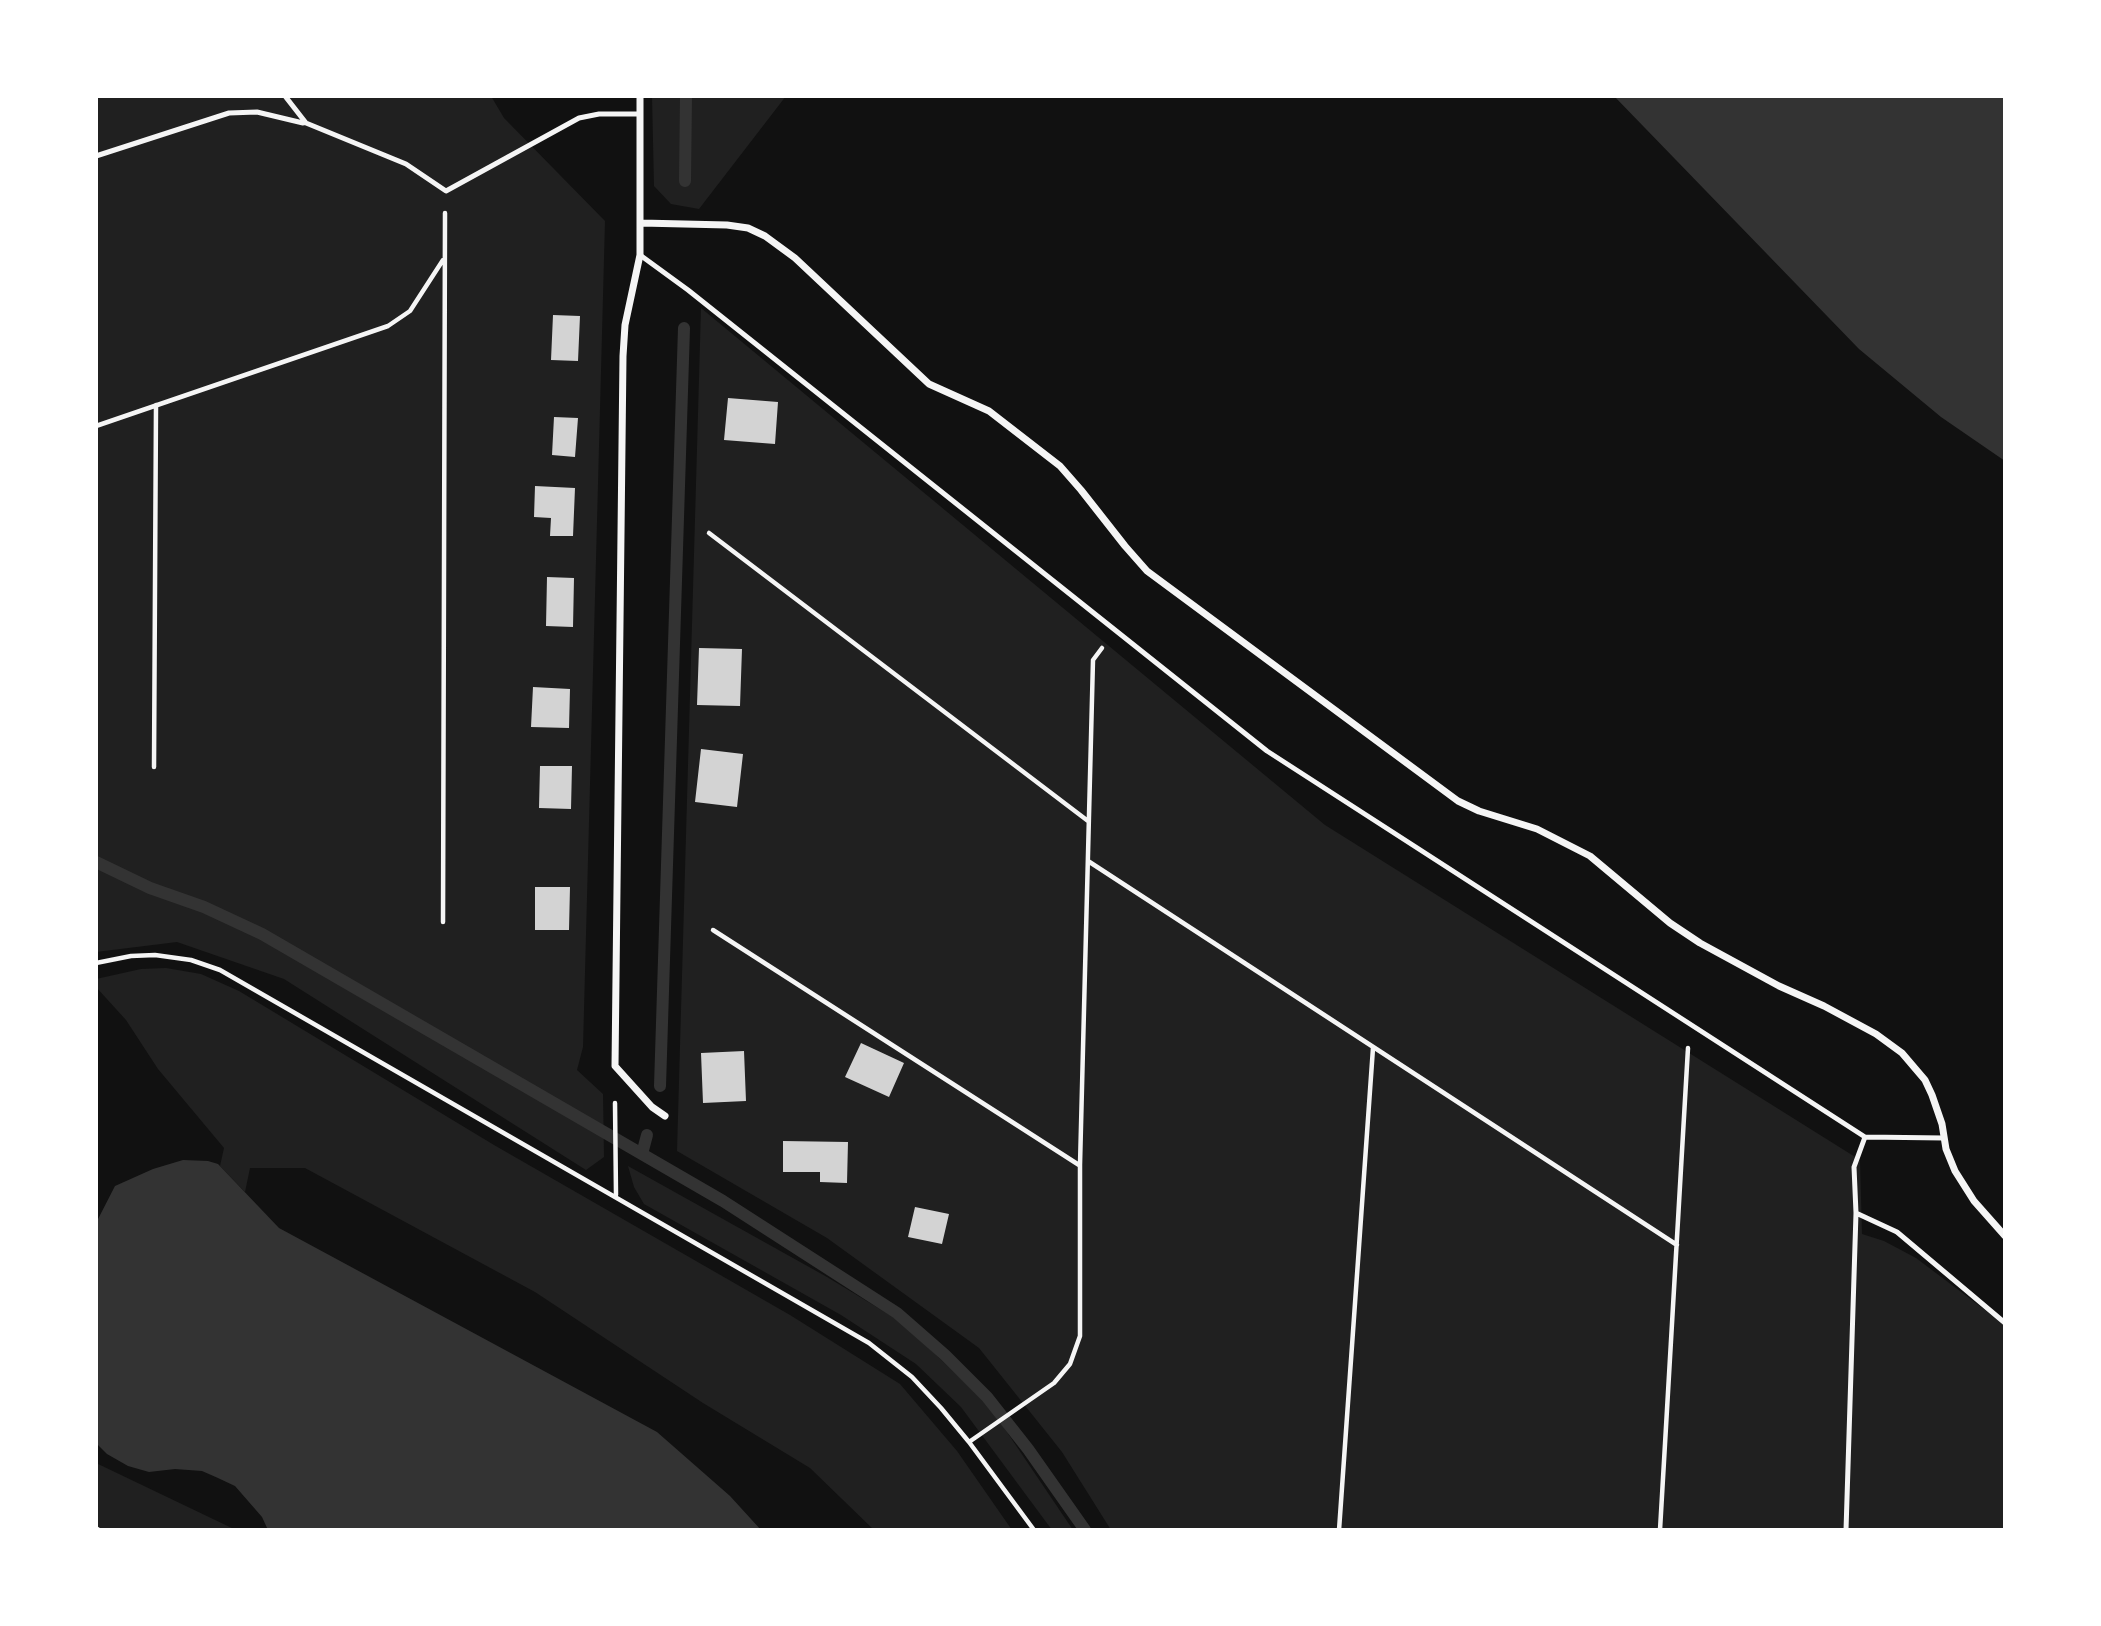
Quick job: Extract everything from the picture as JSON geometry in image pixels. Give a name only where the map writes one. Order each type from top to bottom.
[{"type":"street","points":[[640,96],[640,255],[625,325],[623,356],[615,1066],[652,1107],[665,1116]]},
{"type":"street","points":[[641,223],[739,226],[772,241],[795,258],[929,384],[989,411],[1060,467],[1082,490],[1147,571],[1458,801],[1479,811],[1537,829],[1590,856],[1670,923],[1700,943],[1779,986],[1835,1011],[1876,1034],[1902,1053],[1925,1080],[1938,1110],[1950,1159],[1961,1181],[1988,1219],[2005,1236]]},
{"type":"lane","points":[[285,96],[300,119],[309,125]]},
{"type":"lane","points":[[96,156],[229,113],[263,113],[309,125],[406,164],[446,191],[579,118],[599,114],[639,114]]},
{"type":"lane","points":[[640,255],[688,290],[1267,751],[1865,1137],[1944,1138]]},
{"type":"lane","points":[[1846,1530],[1856,1213],[1854,1167],[1865,1137]]},
{"type":"lane","points":[[1856,1213],[1897,1232],[2005,1323]]},
{"type":"path","points":[[443,922],[443,259],[446,191]]},
{"type":"path","points":[[96,426],[388,326],[410,311],[443,259]]},
{"type":"path","points":[[154,767],[156,405]]},
{"type":"path","points":[[709,533],[1089,821]]},
{"type":"path","points":[[969,1442],[1044,1392],[1063,1374],[1076,1351],[1080,1336],[1080,1165],[1093,660],[1115,631]]},
{"type":"path","points":[[1088,861],[1676,1245]]},
{"type":"path","points":[[713,930],[1080,1165]]},
{"type":"path","points":[[96,963],[131,956],[155,955],[191,960],[220,970],[869,1343],[912,1377],[969,1442],[1034,1530]]},
{"type":"path","points":[[1660,1530],[1689,1024]]},
{"type":"path","points":[[1339,1530],[1373,1047]]},
{"type":"path","points":[[615,1092],[616,1196]]},
{"type":"shaded area","points":[[96,96],[491,96],[504,118],[605,221],[583,1047],[577,1070],[603,1094],[604,1157],[586,1170],[284,979],[177,942],[96,952]]},
{"type":"shaded area","points":[[652,96],[786,96],[699,209],[671,204],[654,186]]},
{"type":"shaded area","points":[[1614,96],[2005,96],[2005,461],[1941,417],[1859,349]]},
{"type":"shaded area","points":[[701,308],[1325,825],[1860,1160],[1862,1234],[1884,1241],[1916,1258],[2005,1325],[2005,1530],[1111,1530],[1062,1452],[979,1348],[827,1238],[677,1151]]},
{"type":"shaded area","points":[[166,968],[201,974],[239,991],[494,1145],[790,1315],[900,1384],[957,1451],[1012,1530],[874,1530],[810,1468],[703,1403],[535,1292],[305,1168],[250,1168],[245,1192],[220,1166],[224,1148],[158,1069],[126,1020],[96,987],[96,979],[141,969]]},
{"type":"shaded area","points":[[183,1160],[218,1164],[279,1228],[657,1432],[730,1496],[761,1530],[268,1530],[262,1517],[235,1486],[202,1471],[175,1469],[149,1472],[128,1466],[107,1454],[96,1443],[96,1223],[115,1186],[153,1169]]},
{"type":"shaded area","points":[[628,1166],[827,1277],[903,1323],[990,1407],[1073,1530],[1052,1530],[961,1407],[916,1364],[841,1315],[644,1204],[634,1187]]},
{"type":"shaded area","points":[[96,1463],[236,1530],[96,1530]]},
{"type":"building","points":[[553,315],[580,316],[578,361],[551,360]]},
{"type":"building","points":[[728,398],[778,402],[775,444],[724,440]]},
{"type":"building","points":[[554,417],[578,418],[575,457],[552,455]]},
{"type":"building","points":[[535,486],[575,488],[573,536],[550,536],[551,518],[534,517]]},
{"type":"building","points":[[547,577],[574,578],[573,627],[546,626]]},
{"type":"building","points":[[699,648],[742,649],[740,706],[697,705]]},
{"type":"building","points":[[533,687],[570,689],[569,728],[531,727]]},
{"type":"building","points":[[701,749],[743,754],[737,807],[695,802]]},
{"type":"building","points":[[540,766],[572,766],[571,809],[539,808]]},
{"type":"building","points":[[535,887],[570,887],[569,930],[535,930]]},
{"type":"building","points":[[861,1043],[904,1063],[889,1097],[845,1077]]},
{"type":"building","points":[[744,1051],[746,1101],[703,1103],[701,1053]]},
{"type":"building","points":[[783,1141],[848,1142],[847,1183],[820,1182],[820,1172],[783,1172]]},
{"type":"building","points":[[915,1207],[949,1214],[942,1244],[908,1237]]},
{"type":"waterway","points":[[685,181],[686,96]]},
{"type":"waterway","points":[[660,1086],[684,328]]},
{"type":"waterway","points":[[96,862],[150,888],[204,907],[262,934],[723,1201],[897,1313],[987,1397],[1028,1449],[1085,1530]]},
{"type":"waterway","points":[[642,1154],[647,1135]]}]
